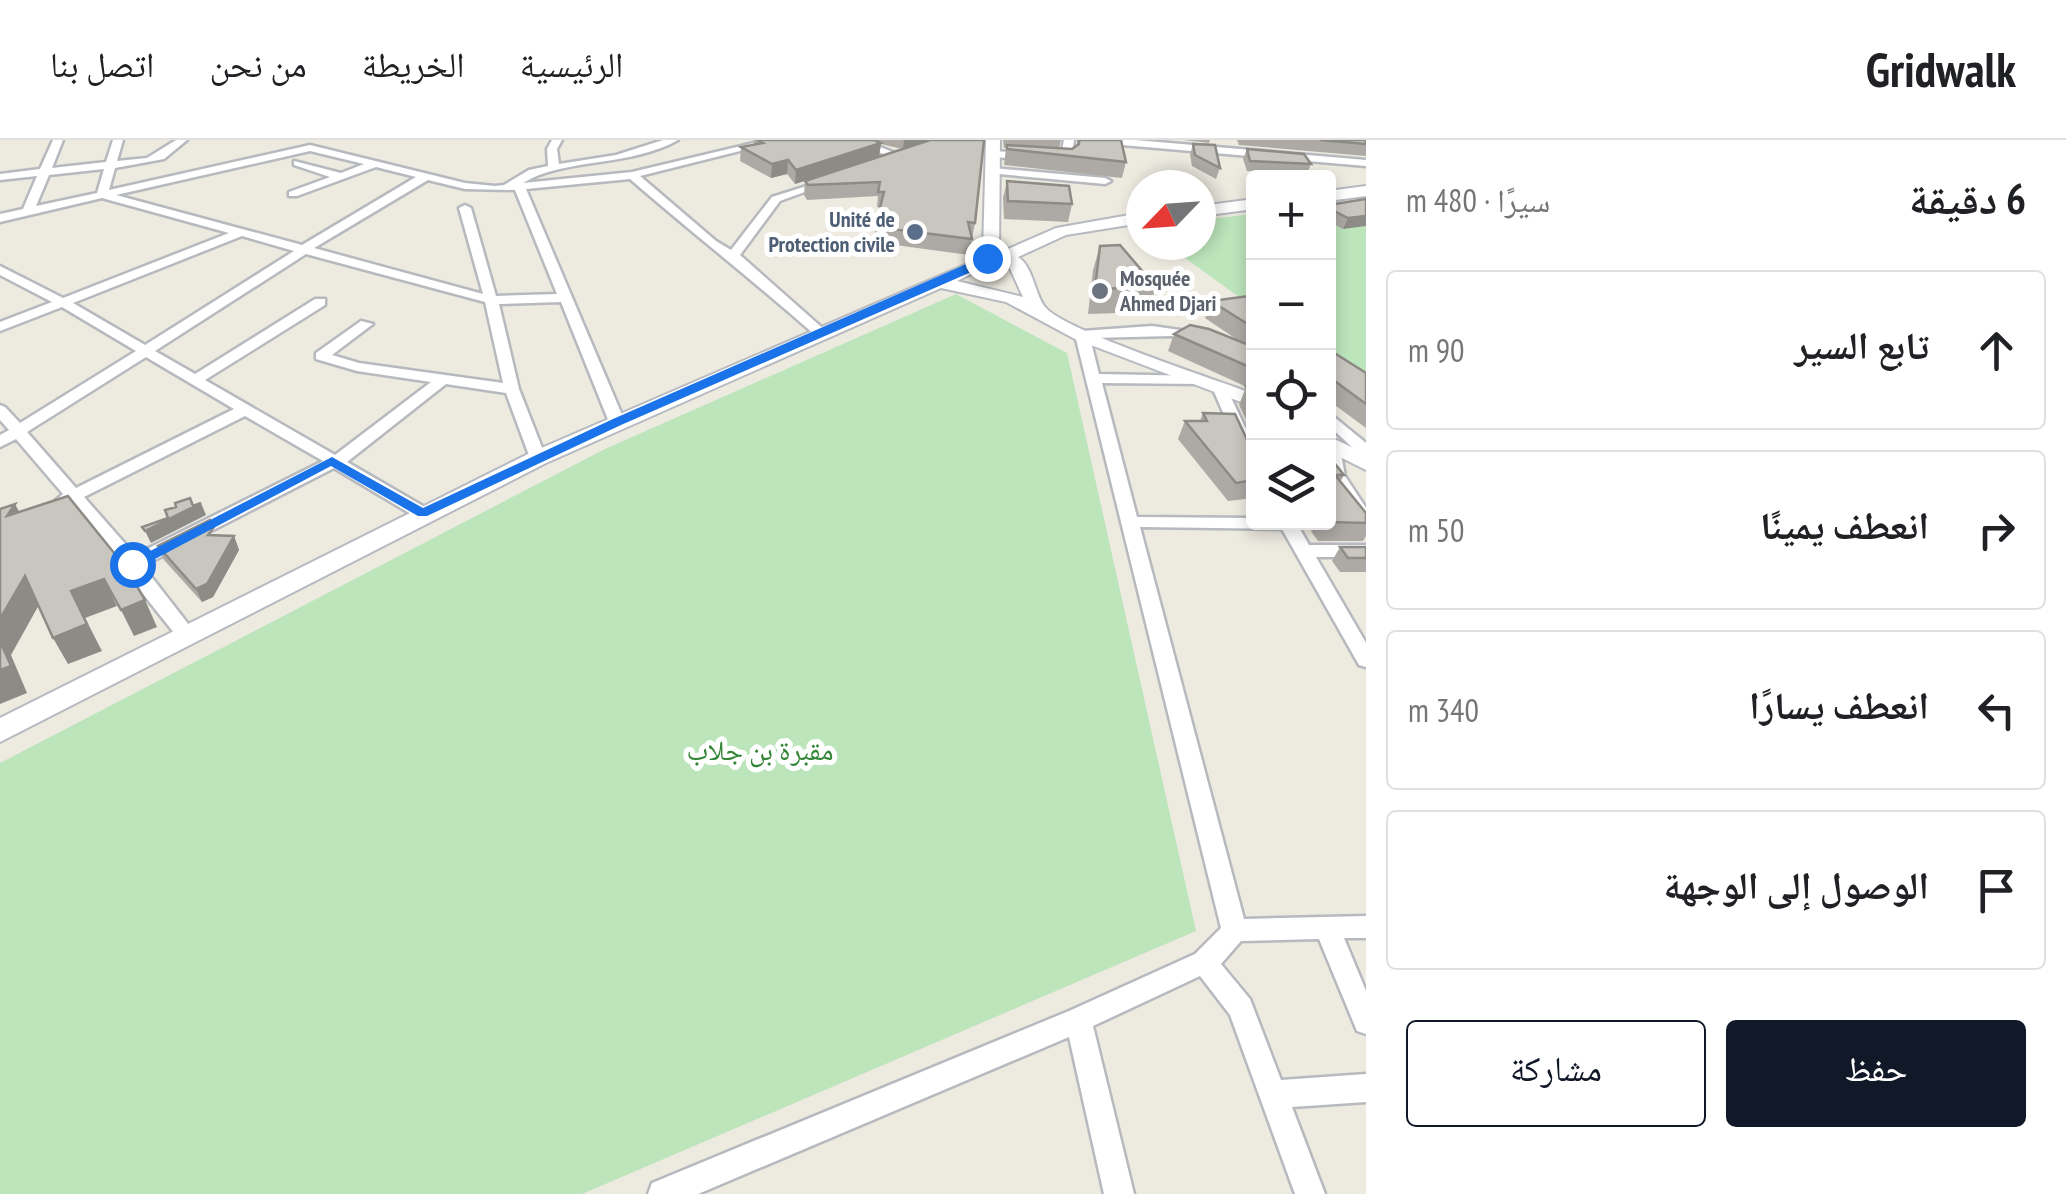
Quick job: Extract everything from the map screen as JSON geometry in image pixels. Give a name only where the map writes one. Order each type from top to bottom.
[{"type":"street","points":[[28,212],[58,140]]},
{"type":"street","points":[[102,195],[118,140]]},
{"type":"street","points":[[0,177],[155,160],[182,140]]},
{"type":"street","points":[[556,140],[552,149],[559,168],[572,184]]},
{"type":"street","points":[[514,188],[526,174],[629,155],[672,140]]},
{"type":"street","points":[[0,218],[310,144],[330,155],[473,188],[514,188],[632,175],[780,140]]},
{"type":"street","points":[[854,140],[900,157]]},
{"type":"street","points":[[993,155],[1066,159],[1068,140]]},
{"type":"street","points":[[1099,140],[1366,163]]},
{"type":"street","points":[[709,144],[727,154]]},
{"type":"street","points":[[870,166],[918,151]]},
{"type":"street","points":[[0,230],[330,155]]},
{"type":"street","points":[[993,155],[1053,184],[1104,182]]},
{"type":"street","points":[[991,258],[1004,228],[993,155]]},
{"type":"street","points":[[298,163],[341,177]]},
{"type":"street","points":[[293,194],[372,165]]},
{"type":"street","points":[[632,175],[820,332]]},
{"type":"street","points":[[733,256],[780,196],[839,176]]},
{"type":"street","points":[[0,442],[305,251],[355,214],[424,177]]},
{"type":"street","points":[[514,188],[617,422]]},
{"type":"street","points":[[1336,195],[1366,194]]},
{"type":"street","points":[[102,195],[492,300],[564,298]]},
{"type":"street","points":[[1216,209],[1246,205]]},
{"type":"street","points":[[465,208],[492,300],[512,390],[538,458]]},
{"type":"street","points":[[0,731],[422,513],[617,422],[991,258],[1015,257],[1050,237],[1076,228],[1126,220]]},
{"type":"street","points":[[1004,228],[1050,237]]},
{"type":"street","points":[[0,327],[240,233]]},
{"type":"street","points":[[1015,257],[1036,305],[1032,310]]},
{"type":"street","points":[[991,258],[1012,298]]},
{"type":"street","points":[[0,270],[64,303],[422,513]]},
{"type":"street","points":[[938,282],[1012,298],[1082,335],[1246,398]]},
{"type":"street","points":[[195,380],[320,302]]},
{"type":"street","points":[[366,324],[326,351],[323,358],[512,390]]},
{"type":"street","points":[[1082,335],[1174,329],[1206,338],[1246,357]]},
{"type":"street","points":[[1082,335],[1234,930]]},
{"type":"street","points":[[1091,378],[1210,384]]},
{"type":"street","points":[[132,564],[357,449],[442,380]]},
{"type":"street","points":[[1210,384],[1246,449]]},
{"type":"street","points":[[0,410],[132,564],[186,634]]},
{"type":"street","points":[[45,510],[245,410]]},
{"type":"street","points":[[1336,424],[1363,449],[1366,462]]},
{"type":"street","points":[[1336,445],[1366,462]]},
{"type":"street","points":[[1336,471],[1366,522]]},
{"type":"street","points":[[1129,522],[1246,523]]},
{"type":"street","points":[[1292,530],[1366,660]]},
{"type":"street","points":[[1304,551],[1366,551]]},
{"type":"street","points":[[663,1194],[1078,1020],[1204,962],[1234,930],[1366,927]]},
{"type":"street","points":[[1327,928],[1366,1022]]},
{"type":"street","points":[[1204,962],[1241,1008],[1310,1194]]},
{"type":"street","points":[[1078,1020],[1119,1194]]},
{"type":"street","points":[[1275,1094],[1366,1088]]},
{"type":"green space","points":[[1366,200],[1366,388],[1336,366],[1336,203]]},
{"type":"green space","points":[[1246,215],[1246,302],[1188,260],[1216,260],[1216,218]]},
{"type":"green space","name":"مقبرة بن جلاب","points":[[956,294],[1067,353],[1196,931],[582,1194],[0,1194],[0,763],[605,449]]},
{"type":"building","points":[[758,140],[881,143],[796,170],[788,160],[772,164],[741,147],[763,143]]},
{"type":"building","points":[[930,140],[984,140],[975,223],[968,222],[972,239],[875,227],[884,192],[878,192],[880,182],[808,185],[805,181]]},
{"type":"building","points":[[1079,140],[1121,140],[1126,162],[1007,149],[1007,145],[1072,149]]},
{"type":"building","points":[[1320,140],[1366,140],[1366,144]]},
{"type":"building","points":[[1193,144],[1215,145],[1220,168],[1195,155]]},
{"type":"building","points":[[1247,149],[1304,154],[1311,164],[1250,161]]},
{"type":"building","points":[[1007,181],[1069,186],[1072,204],[1008,201]]},
{"type":"building","points":[[1366,199],[1366,216],[1348,218],[1336,212],[1336,204]]},
{"type":"building","points":[[1120,245],[1126,260],[1133,260],[1156,287],[1095,289],[1100,246]]},
{"type":"building","points":[[1246,296],[1246,323],[1211,301]]},
{"type":"building","points":[[1190,325],[1246,344],[1246,366],[1174,334]]},
{"type":"building","points":[[1336,354],[1366,373],[1366,404],[1336,382]]},
{"type":"building","points":[[1203,413],[1235,414],[1246,437],[1246,481],[1236,483],[1185,421],[1207,421]]},
{"type":"building","points":[[1336,476],[1366,513],[1366,523],[1336,522]]},
{"type":"building","points":[[68,496],[127,569],[145,600],[121,610],[104,579],[71,591],[87,624],[53,638],[25,576],[0,619],[0,509],[15,504],[7,516]]},
{"type":"building","points":[[190,498],[193,506],[201,503],[145,531],[142,527],[168,518],[165,510]]},
{"type":"building","points":[[210,520],[214,527],[208,535],[234,536],[207,584],[196,589],[158,546]]},
{"type":"building","points":[[1340,547],[1366,547],[1366,558],[1348,558]]},
{"type":"building","points":[[0,641],[11,666],[0,670]]},
{"type":"place","name":"Unité de Protection civile","points":[[915,232]]},
{"type":"place","name":"Mosquée Ahmed Djari","points":[[1100,291]]},
{"type":"route","points":[[132,564],[332,461],[422,513],[617,422],[990,260],[987,258]]}]
